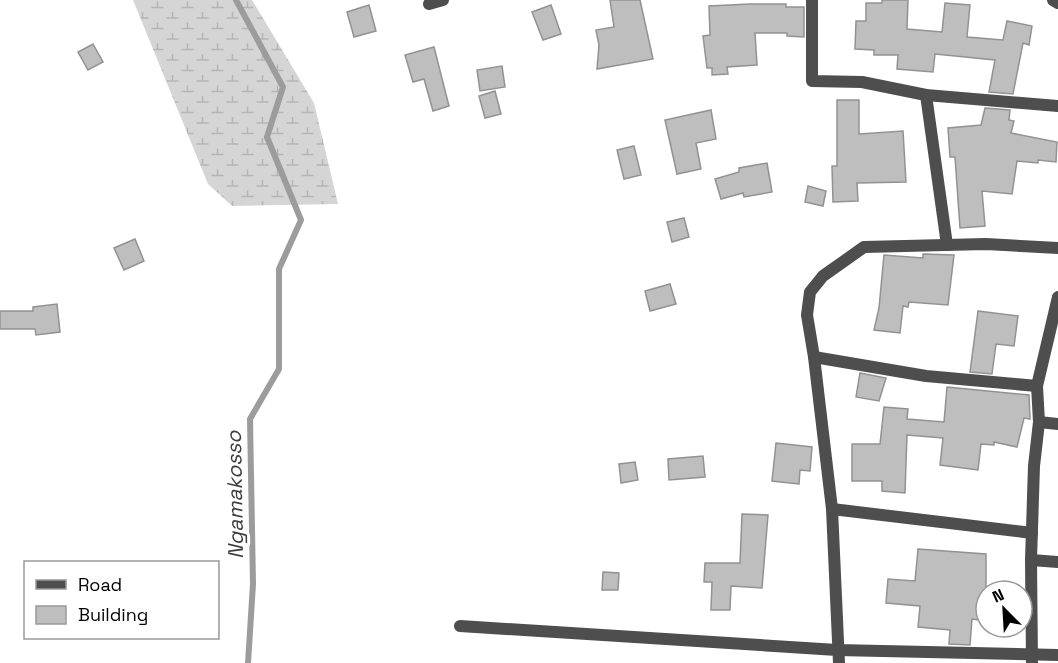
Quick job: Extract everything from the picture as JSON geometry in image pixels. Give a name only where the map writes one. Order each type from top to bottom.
[{"type":"street","points":[[429,4],[443,0]]},
{"type":"street","points":[[812,0],[812,81],[862,82],[926,95],[1058,106]]},
{"type":"street","points":[[1053,0],[1058,3]]},
{"type":"street","points":[[926,95],[947,245]]},
{"type":"street","points":[[838,663],[832,509],[807,315],[810,292],[823,276],[864,247],[1015,245],[1058,248]]},
{"type":"street","points":[[1032,659],[1031,560],[1039,422],[1037,386],[1058,297]]},
{"type":"street","points":[[814,357],[926,376],[1037,386]]},
{"type":"street","points":[[1039,422],[1058,424]]},
{"type":"street","points":[[832,509],[1032,533]]},
{"type":"street","points":[[1031,560],[1058,562]]},
{"type":"street","points":[[460,626],[837,650],[1032,659],[1058,655]]},
{"type":"green space","points":[[133,0],[252,0],[314,103],[338,204],[232,206],[208,184]]},
{"type":"building","points":[[610,0],[640,0],[653,59],[597,69],[599,45],[596,30],[614,27]]},
{"type":"building","points":[[882,0],[908,0],[907,29],[942,32],[945,3],[970,5],[967,37],[1003,40],[1007,21],[1032,26],[1029,45],[1023,43],[1013,94],[989,92],[995,60],[935,54],[933,72],[897,69],[898,55],[874,55],[874,50],[855,49],[856,21],[866,21],[866,3],[882,3]]},
{"type":"building","points":[[786,4],[786,7],[804,7],[804,37],[787,36],[787,33],[755,33],[757,65],[727,67],[728,74],[712,75],[712,68],[707,68],[703,36],[710,35],[709,6]]},
{"type":"building","points":[[369,5],[376,31],[354,37],[347,12]]},
{"type":"building","points":[[551,5],[561,34],[543,40],[532,12]]},
{"type":"building","points":[[93,44],[103,62],[88,70],[78,52]]},
{"type":"building","points":[[434,47],[449,106],[433,111],[424,79],[413,82],[405,55]]},
{"type":"building","points":[[502,66],[505,87],[480,91],[477,70]]},
{"type":"building","points":[[495,91],[501,114],[485,118],[479,96]]},
{"type":"building","points":[[837,100],[859,100],[859,134],[903,131],[906,182],[857,183],[858,201],[833,202],[832,166],[837,166]]},
{"type":"building","points":[[985,108],[1010,110],[1009,120],[1014,121],[1011,133],[1057,142],[1056,162],[1017,161],[1012,194],[982,191],[985,226],[960,228],[955,157],[950,157],[948,128],[981,125]]},
{"type":"building","points":[[711,110],[716,139],[696,143],[701,169],[677,174],[665,120]]},
{"type":"building","points":[[634,146],[641,175],[624,179],[617,150]]},
{"type":"building","points":[[767,163],[772,192],[744,197],[743,193],[721,199],[715,179],[739,172],[739,168]]},
{"type":"building","points":[[808,186],[826,191],[823,206],[805,202]]},
{"type":"building","points":[[684,218],[689,237],[672,242],[667,222]]},
{"type":"building","points":[[135,239],[144,261],[124,270],[114,248]]},
{"type":"building","points":[[923,254],[954,255],[948,305],[909,302],[908,307],[903,306],[900,333],[874,330],[879,308],[884,255],[923,258]]},
{"type":"building","points":[[670,284],[676,304],[650,311],[645,291]]},
{"type":"building","points":[[57,304],[60,332],[36,335],[35,329],[0,329],[0,311],[33,311],[33,307]]},
{"type":"building","points":[[978,311],[1018,316],[1014,346],[996,344],[992,374],[970,372]]},
{"type":"building","points":[[860,373],[886,378],[879,401],[856,397]]},
{"type":"building","points":[[947,387],[1029,395],[1030,419],[1024,418],[1017,447],[994,442],[994,445],[981,444],[978,470],[940,465],[943,438],[907,435],[905,493],[882,491],[882,481],[852,481],[852,444],[880,444],[884,407],[908,409],[907,419],[944,422]]},
{"type":"building","points":[[776,443],[812,447],[810,471],[800,470],[799,484],[772,481]]},
{"type":"building","points":[[703,456],[705,477],[669,480],[668,459]]},
{"type":"building","points":[[635,462],[638,480],[621,483],[619,464]]},
{"type":"building","points":[[742,514],[768,515],[762,588],[731,586],[730,610],[711,610],[712,582],[704,582],[705,563],[740,563]]},
{"type":"building","points":[[918,549],[986,554],[986,579],[974,579],[974,619],[972,619],[970,645],[949,644],[950,630],[918,627],[920,606],[886,603],[888,579],[915,581]]},
{"type":"building","points":[[603,572],[619,573],[618,590],[602,590]]},
{"type":"waterway","name":"Ngamakosso","points":[[236,0],[283,87],[267,137],[301,220],[279,269],[279,369],[250,419],[253,584],[248,663]]}]
